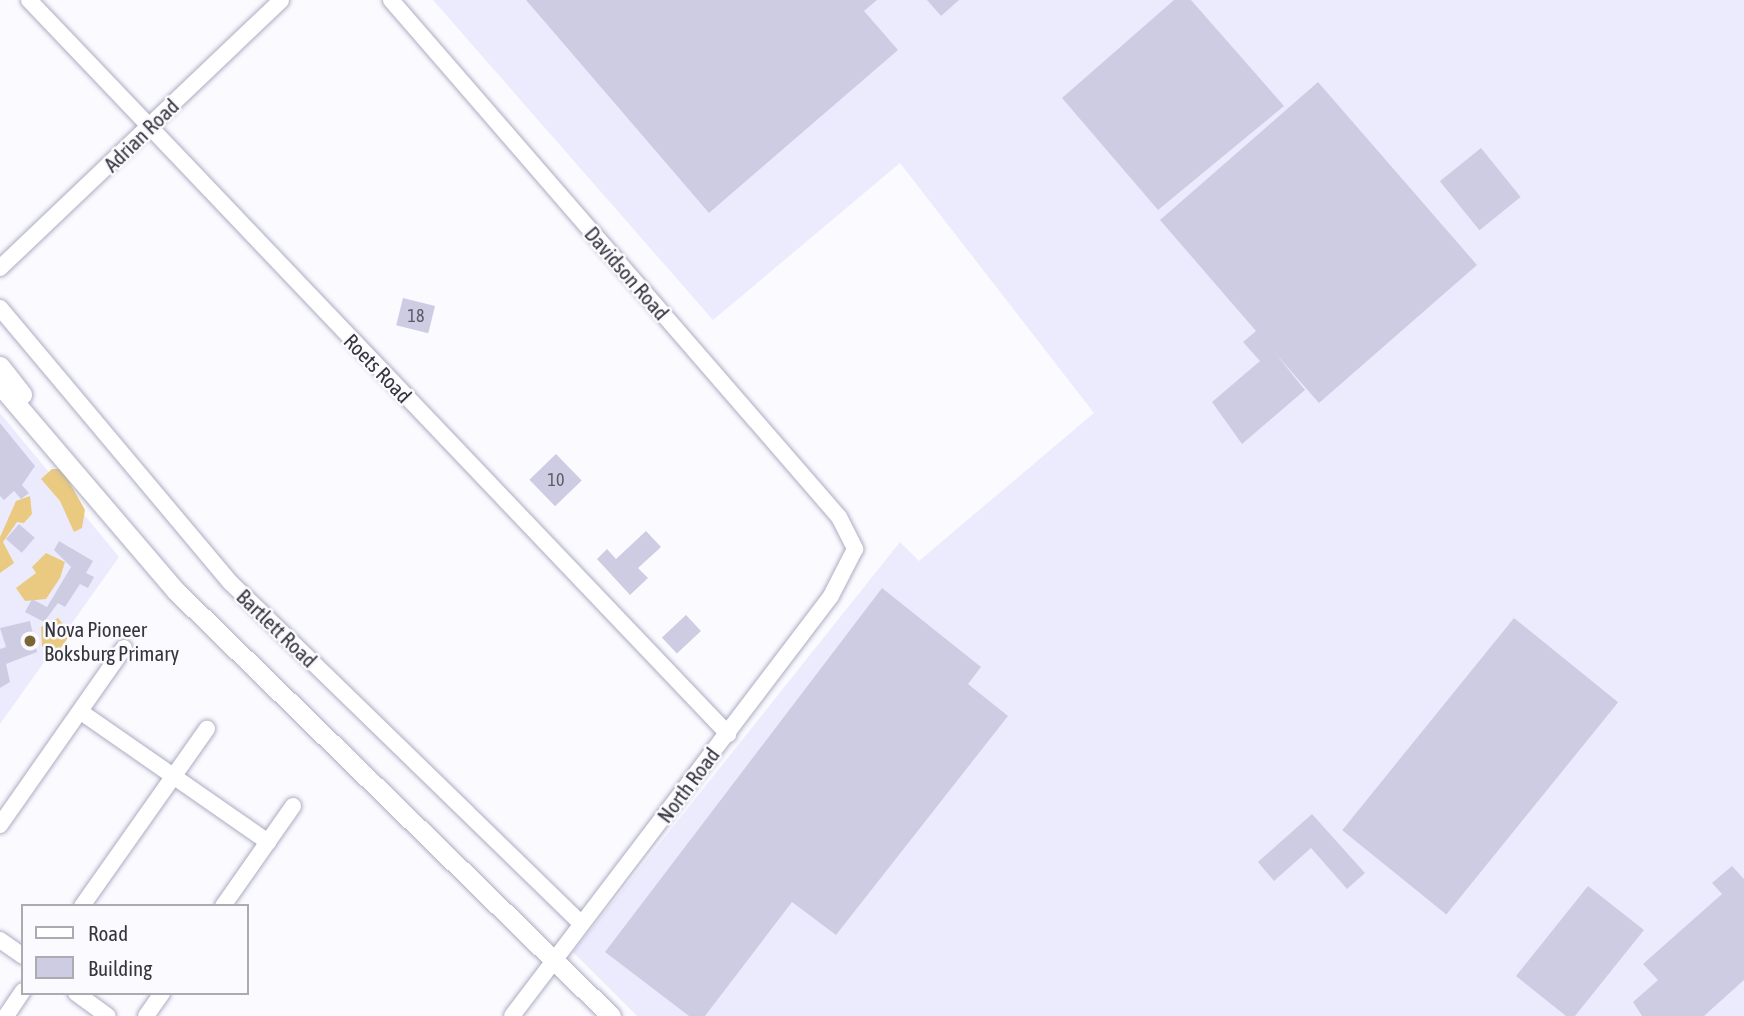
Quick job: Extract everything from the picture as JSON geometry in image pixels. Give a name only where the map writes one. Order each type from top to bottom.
[{"type":"street","name":"Roets Road","points":[[29,0],[728,734]]},
{"type":"street","name":"Adrian Road","points":[[0,268],[281,0]]},
{"type":"street","name":"Davidson Road","points":[[391,0],[839,517],[855,549]]},
{"type":"street","name":"Bartlett Road","points":[[0,308],[231,583],[582,924]]},
{"type":"street","name":"Bartlett Road","points":[[0,366],[112,515]]},
{"type":"street","name":"Bartlett Road","points":[[0,385],[176,591],[611,1016]]},
{"type":"street","name":"North Road","points":[[512,1016],[831,596],[855,549]]},
{"type":"street","points":[[0,825],[124,648]]},
{"type":"street","points":[[81,712],[268,842]]},
{"type":"street","points":[[83,904],[207,729]]},
{"type":"street","points":[[224,904],[293,806]]},
{"type":"street","points":[[0,940],[21,955]]},
{"type":"street","points":[[6,1016],[21,994]]},
{"type":"street","points":[[79,995],[108,1016]]},
{"type":"street","points":[[146,1016],[161,995]]},
{"type":"shaded area","points":[[433,0],[1744,0],[1744,1016],[637,1016],[573,952],[900,542],[919,561],[1094,413],[900,163],[713,320]]},
{"type":"shaded area","name":"Nova Pioneer Boksburg Primary","points":[[0,413],[119,557],[0,724]]},
{"type":"shaded area","points":[[52,469],[62,469],[85,510],[82,528],[74,532],[60,501],[41,479]]},
{"type":"shaded area","points":[[30,496],[32,514],[24,523],[17,522],[3,542],[14,563],[0,573],[0,537],[16,501]]},
{"type":"shaded area","points":[[46,553],[65,562],[60,578],[46,599],[25,601],[16,588],[36,573],[32,567]]},
{"type":"shaded area","points":[[58,618],[71,634],[54,657],[42,646],[41,627]]},
{"type":"building","points":[[526,0],[877,0],[864,11],[898,50],[709,213]]},
{"type":"building","points":[[927,0],[959,0],[941,16]]},
{"type":"building","points":[[1174,0],[1191,0],[1284,106],[1158,210],[1062,98]]},
{"type":"building","points":[[1318,82],[1477,265],[1319,403],[1275,353],[1305,390],[1242,444],[1212,402],[1260,361],[1243,342],[1256,331],[1160,220]]},
{"type":"building","points":[[1481,148],[1521,197],[1479,230],[1440,181]]},
{"type":"building","points":[[403,298],[435,306],[428,333],[396,325]]},
{"type":"building","points":[[0,423],[35,466],[22,485],[29,493],[21,499],[14,491],[4,500],[0,496]]},
{"type":"building","points":[[556,454],[582,481],[555,506],[529,480]]},
{"type":"building","points":[[19,524],[35,538],[22,553],[6,539]]},
{"type":"building","points":[[646,531],[661,547],[638,568],[648,578],[630,595],[597,559],[607,549],[616,559]]},
{"type":"building","points":[[59,541],[93,561],[86,573],[94,577],[88,588],[80,584],[65,607],[58,603],[44,622],[25,612],[32,599],[47,607],[71,567],[54,550]]},
{"type":"building","points":[[882,588],[981,667],[968,684],[1008,716],[836,935],[792,902],[705,1016],[689,1016],[605,952]]},
{"type":"building","points":[[686,615],[701,631],[677,654],[662,638]]},
{"type":"building","points":[[1514,618],[1618,702],[1446,914],[1342,830]]},
{"type":"building","points":[[30,621],[37,652],[6,664],[10,682],[0,688],[0,649],[6,647],[0,628]]},
{"type":"building","points":[[1312,814],[1365,873],[1347,889],[1311,848],[1274,881],[1258,862]]},
{"type":"building","points":[[1732,866],[1744,879],[1744,980],[1704,1016],[1642,1016],[1633,1002],[1658,980],[1643,964],[1722,894],[1712,883]]},
{"type":"building","points":[[1588,886],[1644,930],[1575,1016],[1566,1016],[1516,976]]},
{"type":"place","name":"Nova Pioneer Boksburg Primary","points":[[30,641]]}]
